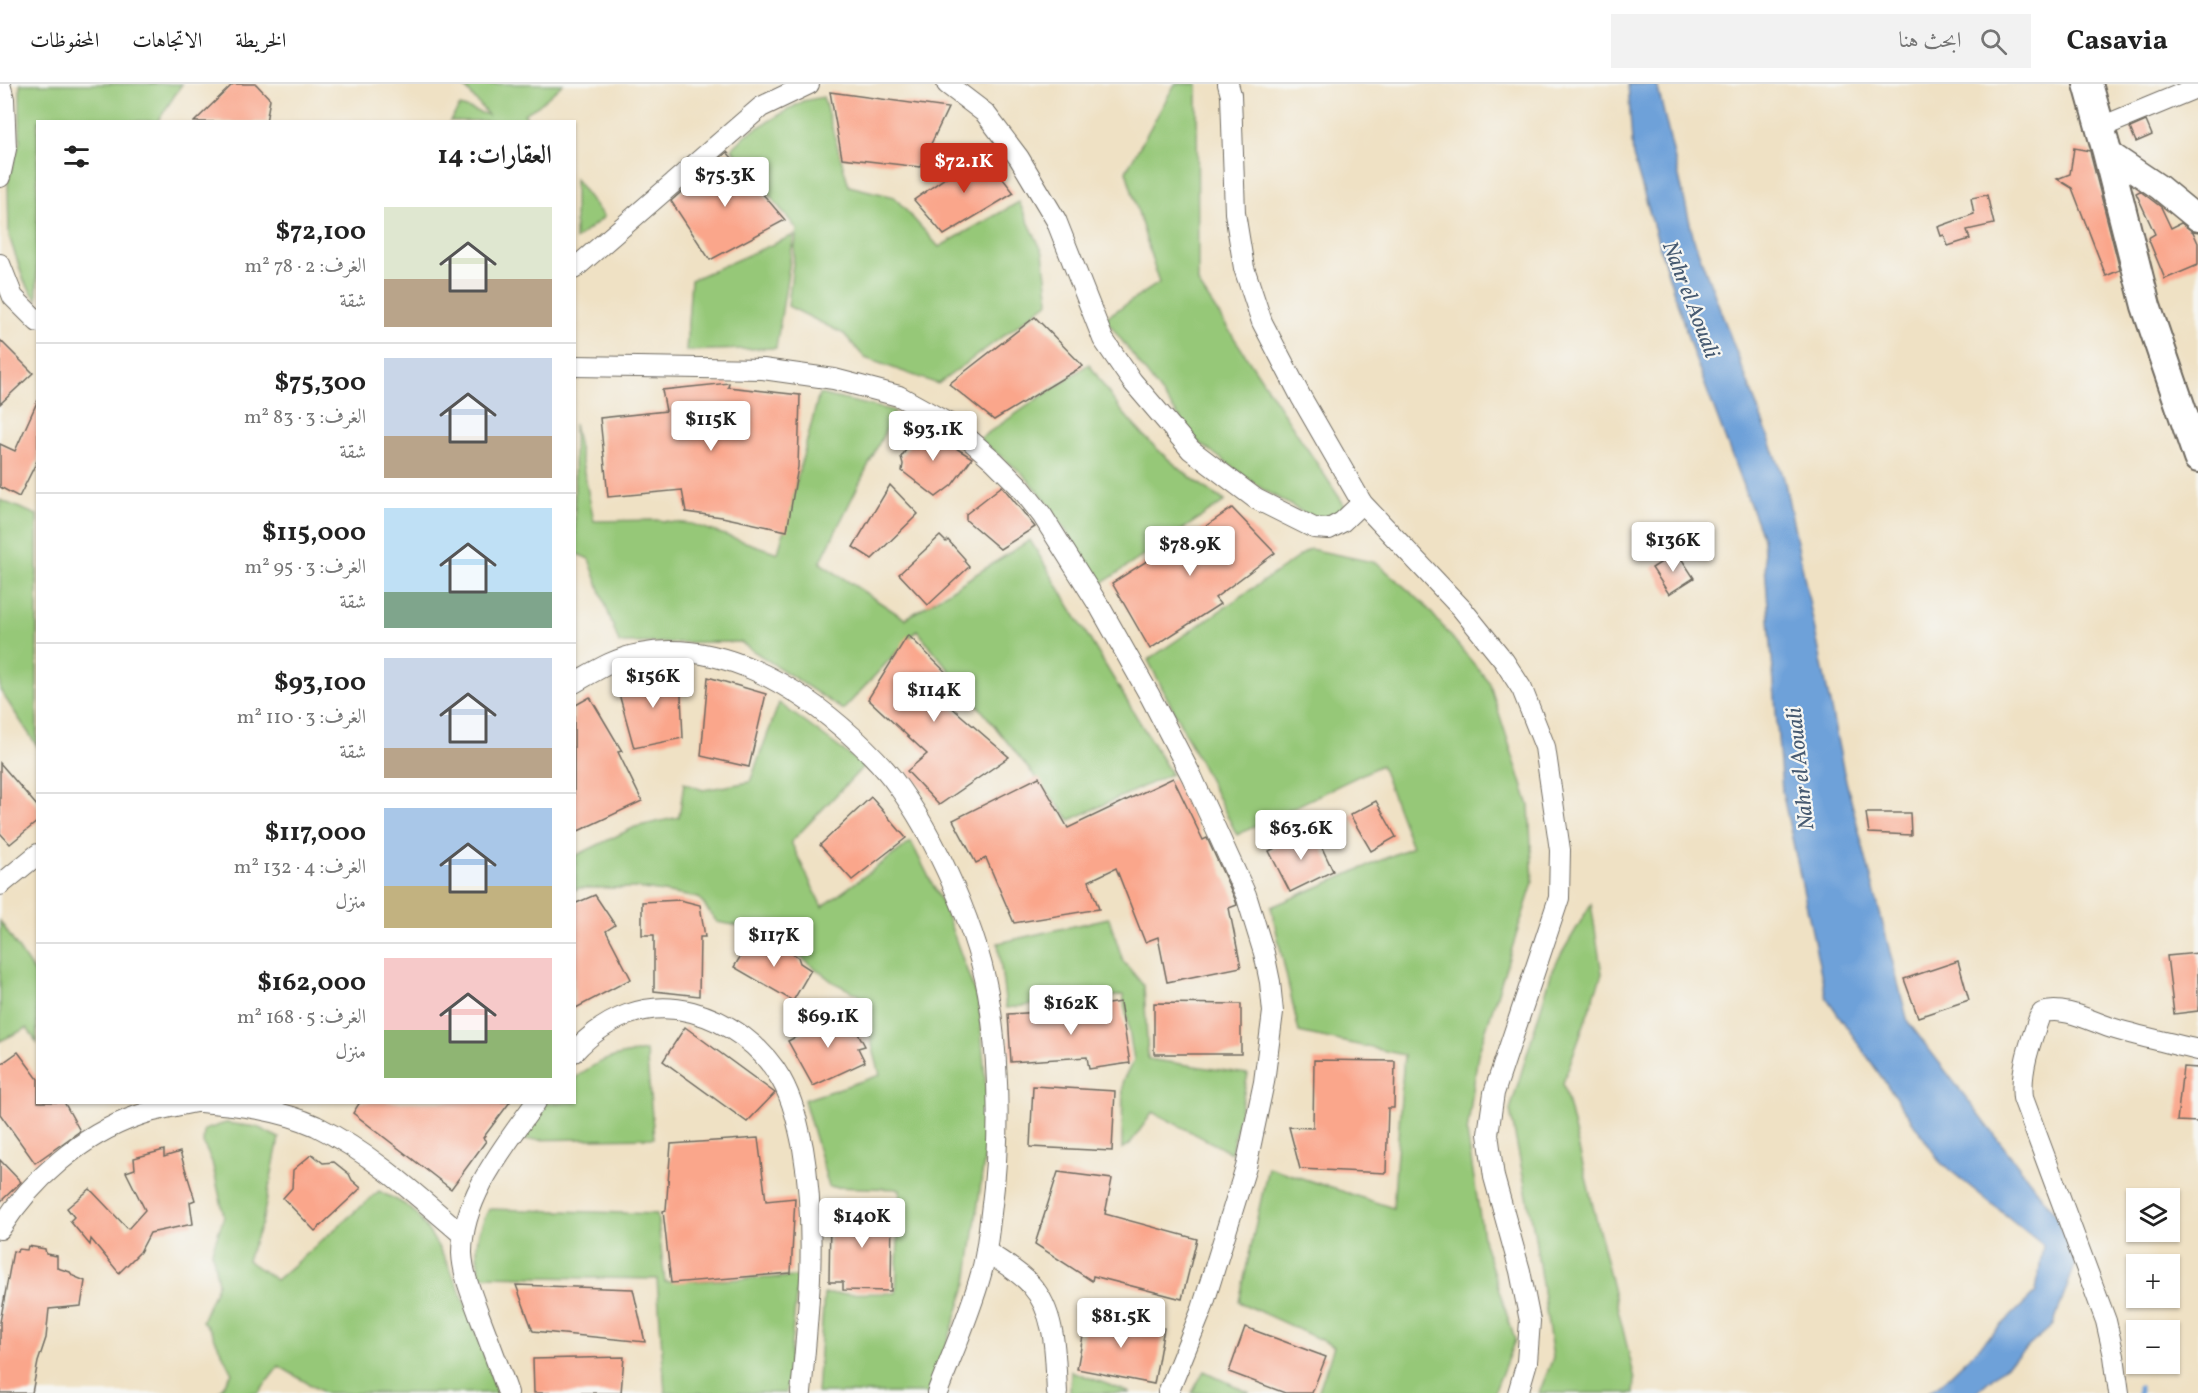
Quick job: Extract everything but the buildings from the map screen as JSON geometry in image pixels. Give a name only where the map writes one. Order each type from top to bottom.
[{"type":"main road","points":[[2088,84],[2146,306],[2198,458]]},
{"type":"street","points":[[0,84],[4,99],[6,149],[0,177]]},
{"type":"street","points":[[576,267],[761,107],[809,84]]},
{"type":"street","points":[[947,84],[985,113],[1019,158],[1056,220],[1103,339],[1132,381],[1191,450],[1256,499],[1314,528],[1329,529],[1341,522],[1362,503]]},
{"type":"street","points":[[1228,84],[1231,94],[1236,213],[1247,281],[1262,322],[1301,397],[1362,503],[1462,609],[1504,661],[1522,689],[1545,747],[1552,782],[1560,850],[1559,898],[1494,1093],[1488,1134],[1494,1178],[1520,1270],[1530,1321],[1527,1362],[1518,1393]]},
{"type":"street","points":[[2198,87],[2103,140],[2198,219]]},
{"type":"street","points":[[0,264],[13,297],[36,320]]},
{"type":"street","points":[[576,366],[763,369],[834,379],[899,396],[955,427],[1019,486],[1042,514],[1107,619],[1192,777],[1246,895],[1264,953],[1273,1012],[1264,1082],[1243,1177],[1202,1309],[1168,1393]]},
{"type":"street","points":[[576,682],[608,664],[637,654],[668,650],[701,654],[739,664],[779,680],[808,700],[864,747],[897,784],[928,834],[976,943],[990,1003],[997,1089],[998,1146],[986,1251],[981,1274],[937,1393]]},
{"type":"street","points":[[0,885],[36,856]]},
{"type":"street","points":[[576,1050],[600,1028],[636,1011],[656,1008],[682,1009],[706,1016],[749,1040],[766,1057],[780,1078],[790,1097],[798,1125],[809,1192],[811,1273],[801,1393]]},
{"type":"street","points":[[2119,1393],[2106,1321],[2023,1098],[2025,1066],[2039,1018],[2042,1013],[2048,1011],[2065,1013],[2198,1050]]},
{"type":"street","points":[[0,1229],[31,1189],[56,1165],[87,1142],[136,1116],[185,1104]]},
{"type":"street","points":[[224,1104],[278,1114],[315,1126],[386,1170],[463,1235]]},
{"type":"street","points":[[508,1393],[466,1278],[462,1255],[463,1235],[471,1210],[490,1169],[535,1104]]},
{"type":"street","points":[[986,1251],[1026,1280],[1043,1302],[1054,1340],[1058,1393]]},
{"type":"green space","points":[[20,84],[182,84],[159,120],[36,120],[36,299],[24,281],[9,236],[8,181],[20,141]]},
{"type":"green space","points":[[462,84],[563,84],[538,106],[524,114],[528,120],[451,120],[460,106],[488,115]]},
{"type":"green space","points":[[1175,84],[1197,84],[1198,283],[1345,506],[1332,516],[1317,517],[1304,513],[1264,490],[1197,441],[1105,318],[1159,283],[1126,171]]},
{"type":"green space","points":[[823,97],[849,186],[894,197],[939,247],[1019,202],[1043,253],[1049,302],[938,384],[865,358],[844,334],[788,306],[797,229],[732,149],[747,134],[803,101]]},
{"type":"green space","points":[[576,180],[604,217],[576,239]]},
{"type":"green space","points":[[794,235],[776,348],[686,351],[691,280]]},
{"type":"green space","points":[[1089,364],[1117,405],[1144,436],[1182,471],[1225,501],[1101,584],[1044,498],[1023,474],[979,439]]},
{"type":"green space","points":[[819,394],[895,411],[820,563],[905,619],[1030,540],[1171,774],[1070,820],[917,630],[843,710],[740,642],[619,643],[589,559],[576,553],[576,434],[594,521],[656,520],[692,524],[778,553]]},
{"type":"green space","points":[[0,500],[36,515],[36,744],[0,690]]},
{"type":"green space","points":[[1310,549],[1377,563],[1424,604],[1489,682],[1529,806],[1533,883],[1478,1054],[1467,1133],[1484,1243],[1515,1340],[1494,1393],[1318,1393],[1334,1346],[1239,1302],[1268,1167],[1393,1208],[1404,1055],[1299,1032],[1271,907],[1412,847],[1381,765],[1237,835],[1148,660]]},
{"type":"green space","points":[[779,703],[864,766],[791,842],[822,907],[911,842],[943,905],[979,1004],[989,1125],[967,1283],[929,1393],[817,1393],[824,1294],[896,1293],[900,1189],[829,1187],[804,1100],[880,1075],[859,995],[833,982],[767,931],[717,922],[699,898],[638,888],[576,890],[576,856],[635,827],[679,817],[684,783],[703,790],[750,782]]},
{"type":"green space","points":[[1591,904],[1602,974],[1563,1083],[1635,1379],[1634,1393],[1539,1393],[1553,1358],[1534,1231],[1510,1110],[1553,968]]},
{"type":"green space","points":[[1109,918],[1123,961],[1144,986],[1148,1059],[1248,1074],[1231,1153],[1153,1112],[1129,1145],[1122,1149],[1123,1080],[1134,1060],[1123,995],[1006,1008],[998,943]]},
{"type":"green space","points":[[0,921],[36,975],[36,1042],[27,1028],[0,1041]]},
{"type":"green space","points":[[646,1051],[654,1138],[521,1140],[544,1104],[576,1104],[576,1077],[600,1062],[625,1054]]},
{"type":"green space","points":[[226,1123],[257,1127],[279,1138],[262,1223],[247,1260],[276,1280],[379,1191],[398,1200],[414,1212],[428,1231],[453,1275],[497,1393],[324,1393],[279,1366],[258,1393],[218,1393],[232,1373],[211,1331],[202,1321],[218,1283],[212,1251],[224,1216],[212,1162],[203,1143],[204,1130]]},
{"type":"green space","points":[[489,1209],[657,1214],[665,1282],[798,1277],[786,1393],[665,1393],[657,1279],[480,1276],[477,1242]]},
{"type":"green space","points":[[1071,1371],[1131,1393],[1070,1393]]},
{"type":"green space","points":[[1204,1371],[1250,1393],[1192,1393]]},
{"type":"water","name":"Nahr el Aouali","points":[[1628,84],[1657,84],[1694,240],[1784,478],[1844,773],[1908,1022],[2053,1211],[2077,1260],[2053,1325],[1975,1393],[1927,1393],[1943,1382],[2036,1292],[2043,1245],[1941,1163],[1826,997],[1782,791],[1763,539],[1693,353],[1659,245],[1633,156]]},
{"type":"waterway","points":[[2139,1387],[2139,1393]]}]
